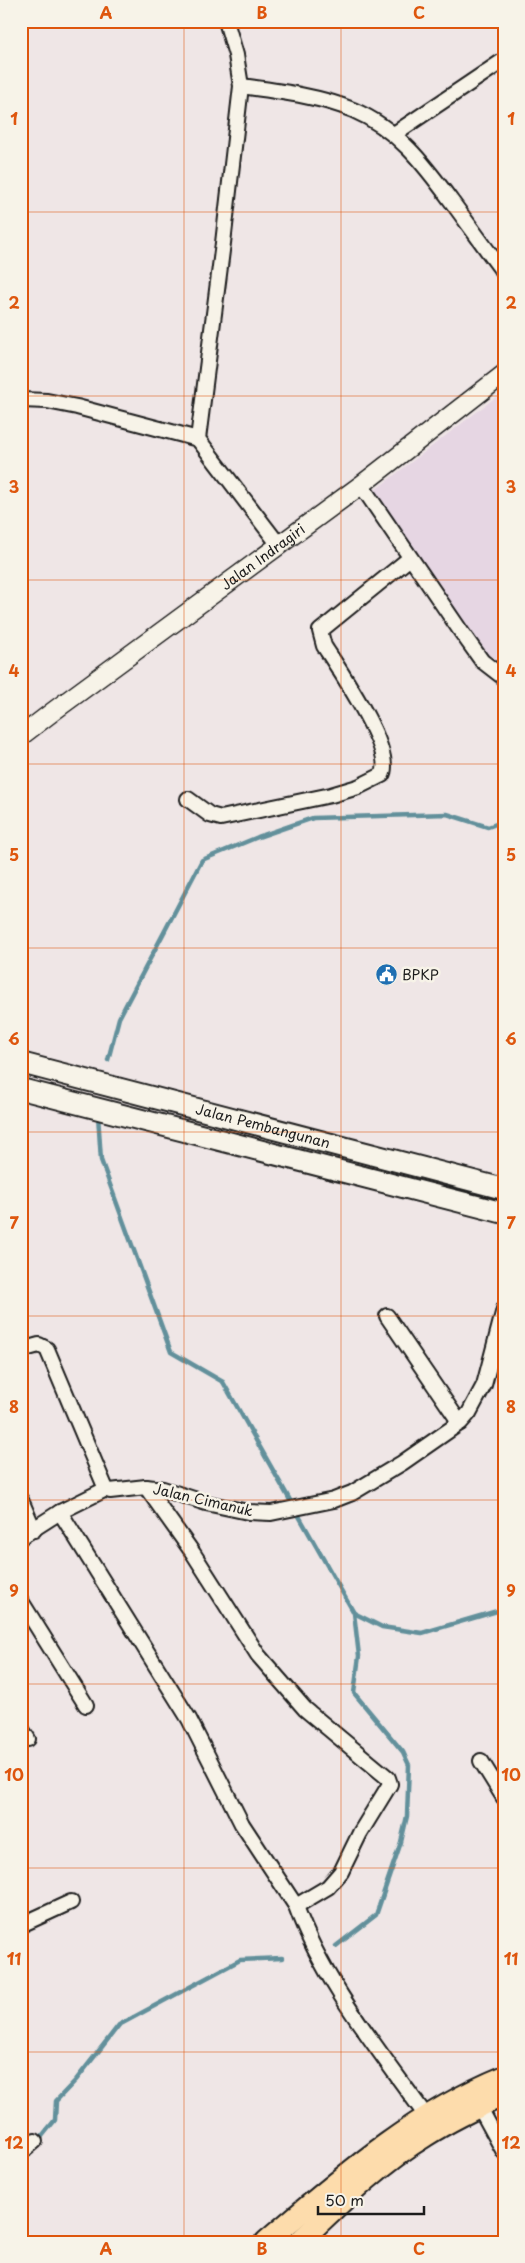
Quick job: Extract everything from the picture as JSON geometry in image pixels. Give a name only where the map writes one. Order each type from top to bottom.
[{"type":"main road","name":"Jalan Pembangunan","points":[[21,1063],[504,1189]]},
{"type":"main road","name":"Jalan Pembangunan","points":[[21,1089],[504,1213]]},
{"type":"main road","points":[[202,1134],[205,1112]]},
{"type":"main road","points":[[266,2242],[389,2140],[471,2090],[504,2077]]},
{"type":"main road","points":[[299,2242],[344,2199],[424,2136],[479,2106],[504,2095]]},
{"type":"street","points":[[198,438],[241,86],[236,55],[226,21]]},
{"type":"street","points":[[394,134],[504,60]]},
{"type":"street","points":[[241,86],[290,94],[352,109],[376,121],[394,134],[419,157],[504,273]]},
{"type":"street","name":"Jalan Indragiri","points":[[21,736],[361,485],[504,374]]},
{"type":"street","points":[[21,400],[47,401],[77,407],[198,438],[279,545]]},
{"type":"street","points":[[361,485],[482,661],[504,678]]},
{"type":"street","points":[[188,799],[210,815],[221,818],[331,795],[358,787],[382,775],[386,762],[373,728],[324,646],[320,631],[410,558]]},
{"type":"street","name":"Jalan Cimanuk","points":[[21,1538],[60,1512],[106,1489],[110,1491],[146,1487],[163,1489],[248,1512],[271,1513],[334,1500],[368,1485],[460,1423],[469,1413],[484,1385],[504,1309]]},
{"type":"street","points":[[387,1316],[460,1423]]},
{"type":"street","points":[[21,1350],[39,1345],[47,1349],[106,1489]]},
{"type":"street","points":[[146,1487],[193,1553],[258,1654],[304,1709],[388,1778],[390,1784],[360,1833],[341,1872],[328,1887],[296,1906]]},
{"type":"street","points":[[21,1500],[34,1530]]},
{"type":"street","points":[[60,1512],[189,1719],[242,1824],[296,1906],[301,1921],[339,1993],[426,2116]]},
{"type":"street","points":[[21,1600],[86,1705]]},
{"type":"street","points":[[481,1761],[504,1798]]},
{"type":"street","points":[[21,1925],[71,1902]]},
{"type":"street","points":[[479,2106],[504,2152]]},
{"type":"street","points":[[21,2153],[35,2141]]},
{"type":"shaded area","points":[[504,391],[504,678],[499,678],[371,493]]},
{"type":"waterway","points":[[108,1060],[119,1018],[202,860],[258,837],[313,818],[447,814],[488,827],[504,821]]},
{"type":"waterway","points":[[98,1115],[101,1160],[171,1352],[223,1382],[354,1613],[382,1627],[422,1633],[504,1609]]},
{"type":"waterway","points":[[336,1946],[376,1915],[401,1842],[407,1816],[409,1765],[403,1752],[354,1693],[359,1656],[354,1613]]},
{"type":"waterway","points":[[38,2141],[55,2120],[56,2101],[76,2080],[119,2025],[240,1960],[282,1958]]},
{"type":"place","name":"BPKP","points":[[386,975]]}]
